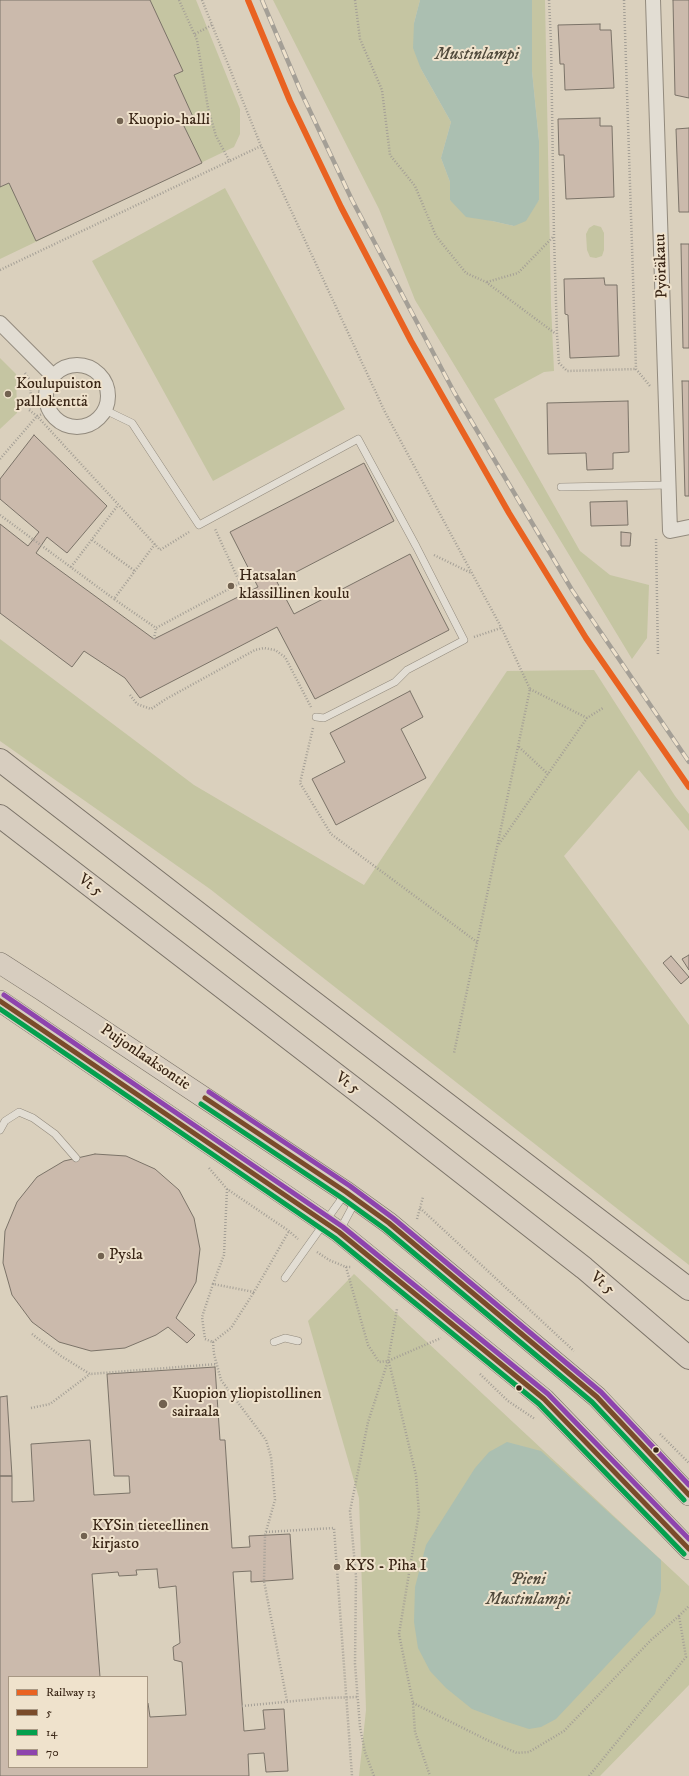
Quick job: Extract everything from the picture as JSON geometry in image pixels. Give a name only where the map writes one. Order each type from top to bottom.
[{"type":"highway","points":[[0,760],[293,987],[689,1289]]},
{"type":"highway","name":"Vt 5","points":[[0,816],[382,1110],[584,1268],[689,1358]]},
{"type":"main road","name":"Puijonlaaksontie","points":[[0,963],[351,1196],[389,1223],[597,1397],[689,1495]]},
{"type":"main road","points":[[0,1001],[331,1227],[544,1399],[689,1549]]},
{"type":"street","name":"Pyöräkatu","points":[[653,0],[670,531],[689,527]]},
{"type":"street","points":[[0,323],[53,376]]},
{"type":"street","points":[[80,365],[90,368],[98,373],[104,381],[108,391],[108,401],[105,410],[99,418],[91,424],[82,427],[73,427],[64,424],[43,414],[48,384],[53,376],[70,366],[80,365]]},
{"type":"lane","points":[[105,410],[132,423],[199,525],[358,439],[416,546],[464,640],[407,670],[395,682],[324,718],[316,717]]},
{"type":"lane","points":[[560,488],[669,485]]},
{"type":"lane","points":[[0,1130],[4,1121],[19,1112],[33,1118],[55,1134],[76,1158]]},
{"type":"lane","points":[[331,1227],[351,1196]]},
{"type":"lane","points":[[285,1278],[331,1227],[351,1196]]},
{"type":"lane","points":[[274,1342],[285,1338],[298,1341]]},
{"type":"path","points":[[179,0],[197,40],[208,108],[216,136],[230,162]]},
{"type":"path","points":[[202,0],[261,146],[385,412],[501,628],[530,690],[454,1053]]},
{"type":"path","points":[[355,0],[360,39],[382,90],[390,155],[415,186],[436,236],[466,273],[486,282],[557,334]]},
{"type":"path","points":[[549,0],[554,237],[559,362],[568,371],[636,368]]},
{"type":"path","points":[[624,0],[636,368],[654,391]]},
{"type":"path","points":[[194,34],[212,25]]},
{"type":"path","points":[[0,270],[261,146]]},
{"type":"path","points":[[486,282],[518,273],[554,237]]},
{"type":"path","points":[[22,367],[30,380],[31,400],[29,410],[43,414],[118,505],[160,550],[199,525]]},
{"type":"path","points":[[0,459],[43,414]]},
{"type":"path","points":[[71,567],[118,505]]},
{"type":"path","points":[[0,515],[156,628]]},
{"type":"path","points":[[156,628],[240,583],[210,519]]},
{"type":"path","points":[[656,532],[658,656]]},
{"type":"path","points":[[92,540],[135,571]]},
{"type":"path","points":[[114,599],[155,544]]},
{"type":"path","points":[[416,546],[472,573]]},
{"type":"path","points":[[154,639],[156,628]]},
{"type":"path","points":[[464,640],[501,628]]},
{"type":"path","points":[[130,695],[137,704],[151,709],[166,699],[255,650],[264,648],[275,650],[285,658],[316,717],[300,782],[331,834],[478,942]]},
{"type":"path","points":[[530,690],[587,718]]},
{"type":"path","points":[[498,846],[587,718],[604,708]]},
{"type":"path","points":[[519,747],[548,774]]},
{"type":"path","points":[[213,1342],[204,1339],[202,1317],[224,1255],[227,1189]]},
{"type":"path","points":[[417,1219],[423,1198]]},
{"type":"path","points":[[420,1208],[578,1354]]},
{"type":"path","points":[[213,1342],[231,1328],[254,1292],[289,1231]]},
{"type":"path","points":[[335,1262],[346,1267],[354,1267]]},
{"type":"path","points":[[346,1267],[368,1345],[379,1362],[388,1361],[443,1338],[437,1333]]},
{"type":"path","points":[[213,1284],[254,1292]]},
{"type":"path","points":[[374,1776],[365,1752],[360,1727],[357,1697],[355,1664],[356,1576],[350,1511],[368,1422],[388,1361],[397,1309]]},
{"type":"path","points":[[32,1334],[61,1356],[90,1374]]},
{"type":"path","points":[[213,1342],[221,1380],[266,1440],[271,1457],[275,1500],[265,1535],[264,1581],[287,1701]]},
{"type":"path","points":[[388,1361],[416,1475],[418,1513],[399,1634],[413,1702],[415,1732],[430,1776]]},
{"type":"path","points":[[31,1408],[50,1404],[90,1374],[217,1364]]},
{"type":"path","points":[[475,1369],[508,1401],[540,1422]]},
{"type":"path","points":[[656,1429],[689,1463]]},
{"type":"path","points":[[266,1532],[334,1528],[352,1776]]},
{"type":"path","points":[[413,1702],[487,1740],[517,1753],[529,1752],[564,1731],[651,1640],[689,1606]]},
{"type":"path","points":[[588,1776],[686,1658],[678,1616]]},
{"type":"path","points":[[242,1706],[287,1701],[357,1697]]},
{"type":"green space","name":"Kuopio-halli","points":[[0,0],[196,0],[240,109],[240,134],[234,147],[0,259]]},
{"type":"green space","points":[[273,0],[420,0],[414,23],[421,69],[451,122],[441,158],[450,182],[450,200],[492,221],[514,226],[539,200],[539,141],[532,71],[532,0],[545,0],[551,304],[554,371],[544,372],[494,399],[580,551],[610,575],[649,585],[647,638],[632,659],[415,300],[379,209]]},
{"type":"green space","points":[[225,188],[345,409],[213,481],[92,261]]},
{"type":"green space","points":[[594,225],[601,227],[604,233],[604,250],[602,256],[596,258],[590,257],[587,250],[586,234],[589,228]]},
{"type":"green space","name":"Koulupuiston pallokenttä","points":[[0,358],[16,374],[17,413],[0,429]]},
{"type":"green space","points":[[0,639],[194,785],[364,885],[507,671],[594,670],[675,796],[689,814],[689,831],[639,770],[564,856],[689,1025],[689,1265],[210,889],[0,741]]},
{"type":"green space","points":[[354,1274],[689,1586],[689,1685],[600,1776],[359,1776],[366,1710],[359,1498],[308,1321]]},
{"type":"water","name":"Mustinlampi","points":[[420,0],[532,0],[532,71],[539,141],[539,200],[526,221],[514,226],[466,217],[450,200],[450,182],[441,158],[451,122],[421,69],[413,48],[414,23]]},
{"type":"water","name":"Pieni Mustinlampi","points":[[507,1442],[541,1451],[661,1560],[661,1590],[655,1614],[556,1719],[541,1727],[529,1729],[472,1709],[446,1688],[430,1671],[418,1648],[414,1622],[415,1587],[426,1545],[475,1468],[489,1452]]},
{"type":"building","name":"Kuopio-halli","points":[[0,0],[150,0],[183,71],[174,75],[194,119],[183,124],[202,163],[36,241],[9,183],[0,187]]},
{"type":"building","points":[[673,0],[689,0],[689,98],[675,95]]},
{"type":"building","points":[[600,24],[600,30],[611,30],[614,88],[565,90],[564,64],[560,64],[558,25]]},
{"type":"building","points":[[600,118],[600,126],[612,126],[614,197],[566,199],[564,155],[559,155],[558,119]]},
{"type":"building","points":[[689,128],[689,212],[679,212],[676,129]]},
{"type":"building","points":[[681,244],[689,244],[689,348],[683,348]]},
{"type":"building","points":[[604,278],[605,285],[617,285],[619,356],[570,358],[568,315],[565,314],[564,279]]},
{"type":"building","points":[[682,381],[689,381],[689,496],[685,496]]},
{"type":"building","points":[[628,401],[629,452],[613,453],[613,469],[587,470],[586,453],[548,454],[547,403]]},
{"type":"building","points":[[34,435],[107,506],[67,553],[47,537],[36,553],[154,639],[258,587],[230,532],[364,463],[394,521],[277,582],[294,614],[410,554],[449,630],[315,699],[277,627],[140,698],[125,678],[84,651],[72,667],[0,613],[0,524],[28,546],[39,532],[0,499],[0,479]]},
{"type":"building","points":[[627,501],[628,525],[591,526],[590,502]]},
{"type":"building","points":[[621,532],[631,533],[630,546],[621,546]]},
{"type":"building","points":[[410,691],[423,717],[401,729],[426,778],[336,825],[312,779],[345,762],[330,733]]},
{"type":"building","points":[[689,955],[689,970],[682,959]]},
{"type":"building","points":[[671,956],[689,977],[681,984],[663,963]]},
{"type":"building","name":"Pysla","points":[[95,1154],[126,1156],[155,1169],[179,1190],[194,1218],[200,1249],[196,1282],[176,1318],[195,1335],[187,1343],[168,1327],[156,1335],[125,1348],[91,1351],[59,1342],[32,1322],[12,1295],[3,1263],[5,1231],[17,1202],[37,1177],[64,1161]]},
{"type":"building","points":[[215,1367],[220,1440],[225,1440],[232,1548],[250,1547],[249,1536],[290,1534],[293,1579],[251,1582],[251,1571],[233,1572],[244,1731],[265,1729],[263,1710],[284,1709],[288,1771],[266,1772],[264,1753],[248,1754],[249,1776],[0,1776],[0,1476],[12,1476],[12,1502],[34,1501],[31,1444],[90,1440],[94,1495],[130,1493],[129,1476],[114,1476],[107,1374]],"holes":[[[157,1569],[159,1588],[176,1586],[180,1643],[173,1647],[174,1660],[182,1662],[186,1715],[150,1717],[148,1703],[148,1768],[8,1768],[8,1676],[100,1676],[92,1574],[118,1572],[119,1576],[137,1575],[136,1570]]]},
{"type":"building","points":[[7,1396],[12,1476],[0,1476],[0,1397]]},
{"type":"railway","points":[[262,0],[301,92],[352,200],[454,392],[572,590],[689,762]]},
{"type":"rail line","name":"13","points":[[248,0],[290,101],[341,207],[411,341],[509,513],[586,638],[689,787]]},
{"type":"transit line","name":"70","points":[[4,995],[343,1227],[548,1394],[689,1539]]},
{"type":"transit line","name":"5","points":[[0,1001],[339,1232],[544,1399],[689,1549]]},
{"type":"transit line","name":"14","points":[[0,1009],[335,1238],[539,1404],[684,1554]]},
{"type":"transit line","name":"70","points":[[209,1092],[350,1186],[393,1218],[601,1392],[689,1485]]},
{"type":"transit line","name":"5","points":[[205,1098],[346,1192],[389,1223],[597,1397],[689,1495]]},
{"type":"transit line","name":"14","points":[[201,1104],[342,1198],[385,1229],[592,1402],[684,1500]]},
{"type":"place","name":"Kuopio-halli","points":[[120,121]]},
{"type":"place","name":"Koulupuiston pallokenttä","points":[[8,394]]},
{"type":"place","name":"Hatsalan klassillinen koulu","points":[[231,586]]},
{"type":"place","name":"Pysla","points":[[101,1256]]},
{"type":"place","name":"Kuopion yliopistollinen sairaala","points":[[163,1404]]},
{"type":"place","name":"KYSin tieteellinen kirjasto","points":[[84,1536]]},
{"type":"place","name":"KYS - Piha I","points":[[337,1567]]}]
